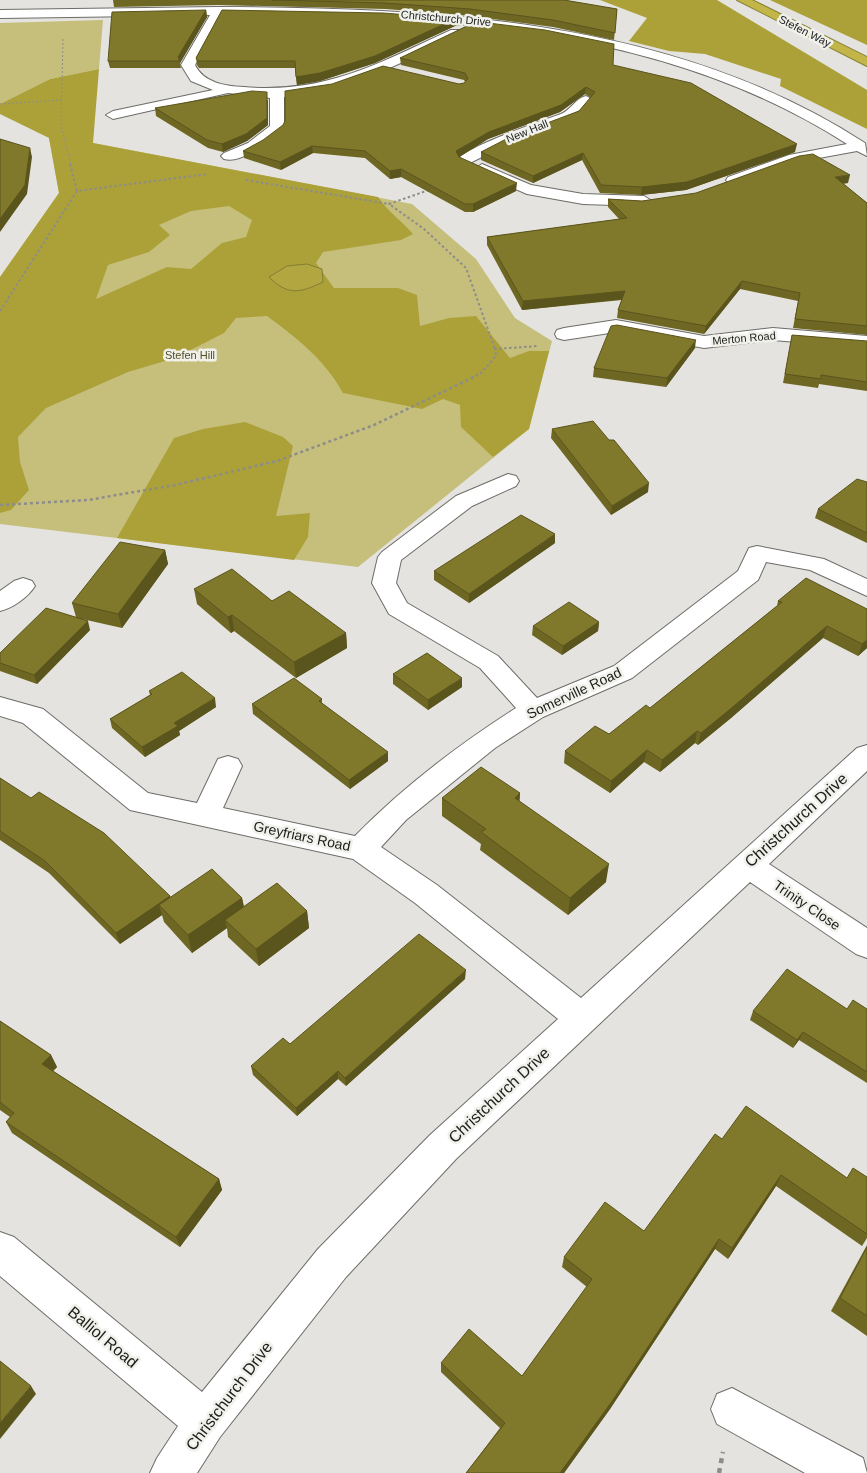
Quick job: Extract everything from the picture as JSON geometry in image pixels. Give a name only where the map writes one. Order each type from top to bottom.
[{"type":"highway","name":"Stefen Way","points":[[743,0],[867,62]]},
{"type":"street","name":"Christchurch Drive","points":[[0,14],[63,12],[134,6],[218,11],[360,6],[419,15],[502,23],[584,37],[651,53],[718,75],[774,98],[818,120],[863,149]]},
{"type":"street","points":[[218,11],[188,65],[196,78],[224,89],[277,94],[314,91],[344,83],[460,31]]},
{"type":"street","points":[[382,67],[401,72]]},
{"type":"street","points":[[113,115],[218,93],[224,89]]},
{"type":"street","points":[[229,156],[253,146],[277,128],[277,94]]},
{"type":"street","name":"New Hall","points":[[484,170],[465,160],[504,140],[573,114],[586,100]]},
{"type":"street","points":[[717,186],[794,158],[863,149]]},
{"type":"street","points":[[484,170],[527,189],[583,199],[641,202],[660,199]]},
{"type":"street","points":[[775,314],[786,335]]},
{"type":"street","name":"Merton Road","points":[[564,334],[616,326],[704,342],[773,334],[867,342]]},
{"type":"street","points":[[508,481],[464,500],[390,557],[384,582],[398,608],[489,662],[533,710]]},
{"type":"street","name":"Somerville Road","points":[[361,849],[396,812],[485,740],[533,710],[623,672],[749,575],[757,553],[816,564],[867,588]]},
{"type":"street","points":[[0,603],[23,586]]},
{"type":"street","name":"Greyfriars Road","points":[[0,706],[32,716],[140,802],[361,849],[426,894],[581,1018]]},
{"type":"street","name":"Christchurch Drive","points":[[172,1473],[205,1422],[332,1263],[443,1148],[581,1018],[867,755]]},
{"type":"street","points":[[204,816],[228,766]]},
{"type":"street","name":"Trinity Close","points":[[748,865],[867,945]]},
{"type":"street","name":"Balliol Road","points":[[0,1251],[205,1422]]},
{"type":"street","points":[[732,1409],[848,1473]]},
{"type":"path","points":[[0,311],[77,191],[61,125],[63,12]]},
{"type":"path","points":[[0,104],[62,100]]},
{"type":"path","points":[[389,204],[484,170]]},
{"type":"path","points":[[77,191],[207,174],[217,175]]},
{"type":"path","points":[[0,505],[88,500],[175,485],[278,461],[374,425],[428,400],[481,372],[496,356],[466,268],[424,229],[389,204],[245,180]]},
{"type":"path","points":[[495,349],[547,346],[564,334]]},
{"type":"green space","points":[[103,20],[99,69],[50,79],[0,104],[0,23]]},
{"type":"green space","name":"Stefen Hill","points":[[49,138],[93,143],[412,204],[476,259],[515,318],[552,341],[529,429],[358,567],[0,524],[0,277],[59,193]]},
{"type":"shaded area","points":[[600,0],[717,0],[867,90],[867,129],[780,86],[781,79],[705,54],[669,51],[629,41],[647,18]]},
{"type":"shaded area","points":[[770,0],[867,0],[867,45]]},
{"type":"shaded area","points":[[99,69],[93,143],[378,197],[413,234],[401,240],[323,252],[316,263],[334,288],[398,288],[417,295],[420,326],[449,318],[476,316],[510,358],[529,351],[549,351],[529,429],[493,457],[461,427],[460,405],[443,399],[422,409],[343,393],[328,370],[310,350],[267,316],[236,318],[224,333],[175,358],[128,372],[46,408],[18,437],[20,462],[29,490],[11,510],[0,513],[0,277],[59,193],[49,138],[0,114],[0,104],[50,79]],"holes":[[[229,206],[252,220],[246,237],[222,243],[191,269],[167,267],[96,299],[108,265],[149,252],[170,235],[159,225],[191,211]]]},
{"type":"shaded area","points":[[307,264],[322,269],[323,282],[308,289],[294,291],[282,287],[269,277],[287,266]]},
{"type":"shaded area","points":[[245,422],[283,437],[293,446],[276,516],[310,513],[308,537],[294,560],[117,538],[174,438],[203,429]]},
{"type":"building","points":[[272,0],[564,0],[617,9],[615,33],[553,20],[470,9],[385,3]]},
{"type":"building","points":[[206,10],[178,57],[180,61],[108,61],[112,12]]},
{"type":"building","points":[[222,10],[383,13],[462,19],[455,19],[375,56],[320,73],[296,77],[295,61],[198,61],[196,58]]},
{"type":"building","points":[[464,20],[545,30],[614,44],[613,65],[691,83],[797,144],[687,182],[642,187],[601,185],[583,153],[533,176],[481,152],[510,137],[579,111],[595,92],[586,87],[561,105],[489,132],[456,151],[459,157],[517,183],[473,204],[465,204],[401,169],[390,171],[365,151],[312,146],[280,162],[243,151],[263,140],[283,125],[285,121],[285,91],[332,84],[383,66],[459,84],[464,83],[468,79],[465,73],[400,58],[467,26]]},
{"type":"building","points":[[252,91],[267,92],[267,118],[246,134],[222,144],[207,140],[155,108]]},
{"type":"building","points":[[0,139],[30,148],[25,185],[0,219]]},
{"type":"building","points":[[813,154],[850,175],[835,177],[867,203],[867,326],[795,319],[800,293],[742,281],[706,326],[618,310],[625,291],[523,301],[487,237],[627,218],[608,199],[642,201],[696,193],[799,156]]},
{"type":"building","points":[[617,325],[696,340],[667,378],[594,368],[611,326]]},
{"type":"building","points":[[792,335],[867,341],[867,382],[821,375],[821,379],[785,374]]},
{"type":"building","points":[[593,421],[609,440],[614,440],[649,483],[612,506],[552,429]]},
{"type":"building","points":[[857,479],[867,482],[867,533],[818,509]]},
{"type":"building","points":[[521,515],[555,534],[469,594],[434,571]]},
{"type":"building","points":[[120,542],[165,550],[118,614],[72,603]]},
{"type":"building","points":[[232,569],[272,601],[289,591],[346,633],[294,662],[232,615],[228,617],[194,589]]},
{"type":"building","points":[[806,578],[867,609],[867,640],[862,644],[827,626],[701,733],[697,731],[662,760],[647,750],[611,781],[565,751],[595,726],[609,734],[646,705],[650,708],[782,602],[778,601]]},
{"type":"building","points":[[569,602],[599,622],[563,646],[533,626]]},
{"type":"building","points":[[46,608],[88,621],[34,675],[0,663],[0,653]]},
{"type":"building","points":[[427,653],[462,678],[428,700],[393,674]]},
{"type":"building","points":[[182,672],[215,698],[174,723],[178,726],[142,747],[110,719],[152,694],[149,691]]},
{"type":"building","points":[[294,678],[322,699],[319,701],[388,752],[349,780],[252,704]]},
{"type":"building","points":[[481,767],[520,793],[515,798],[609,864],[570,898],[481,832],[486,829],[442,798]]},
{"type":"building","points":[[0,778],[31,798],[39,792],[104,833],[170,896],[116,933],[45,861],[0,831]]},
{"type":"building","points":[[212,869],[242,898],[188,935],[159,905]]},
{"type":"building","points":[[277,883],[307,911],[256,949],[225,920]]},
{"type":"building","points":[[419,934],[466,970],[345,1078],[338,1071],[296,1108],[251,1066],[283,1038],[290,1044]]},
{"type":"building","points":[[787,969],[847,1009],[853,1000],[867,1009],[867,1072],[803,1032],[797,1040],[753,1011]]},
{"type":"building","points":[[0,1021],[51,1055],[42,1064],[219,1179],[176,1237],[6,1122],[14,1113],[0,1102]]},
{"type":"building","points":[[746,1106],[847,1178],[853,1168],[867,1177],[867,1234],[781,1175],[732,1248],[719,1239],[613,1400],[560,1473],[466,1473],[505,1423],[441,1363],[469,1329],[522,1376],[592,1279],[564,1257],[605,1202],[644,1231],[715,1134],[722,1139]]},
{"type":"building","points":[[867,1247],[867,1316],[840,1298]]},
{"type":"building","points":[[0,1361],[31,1386],[0,1423]]}]
